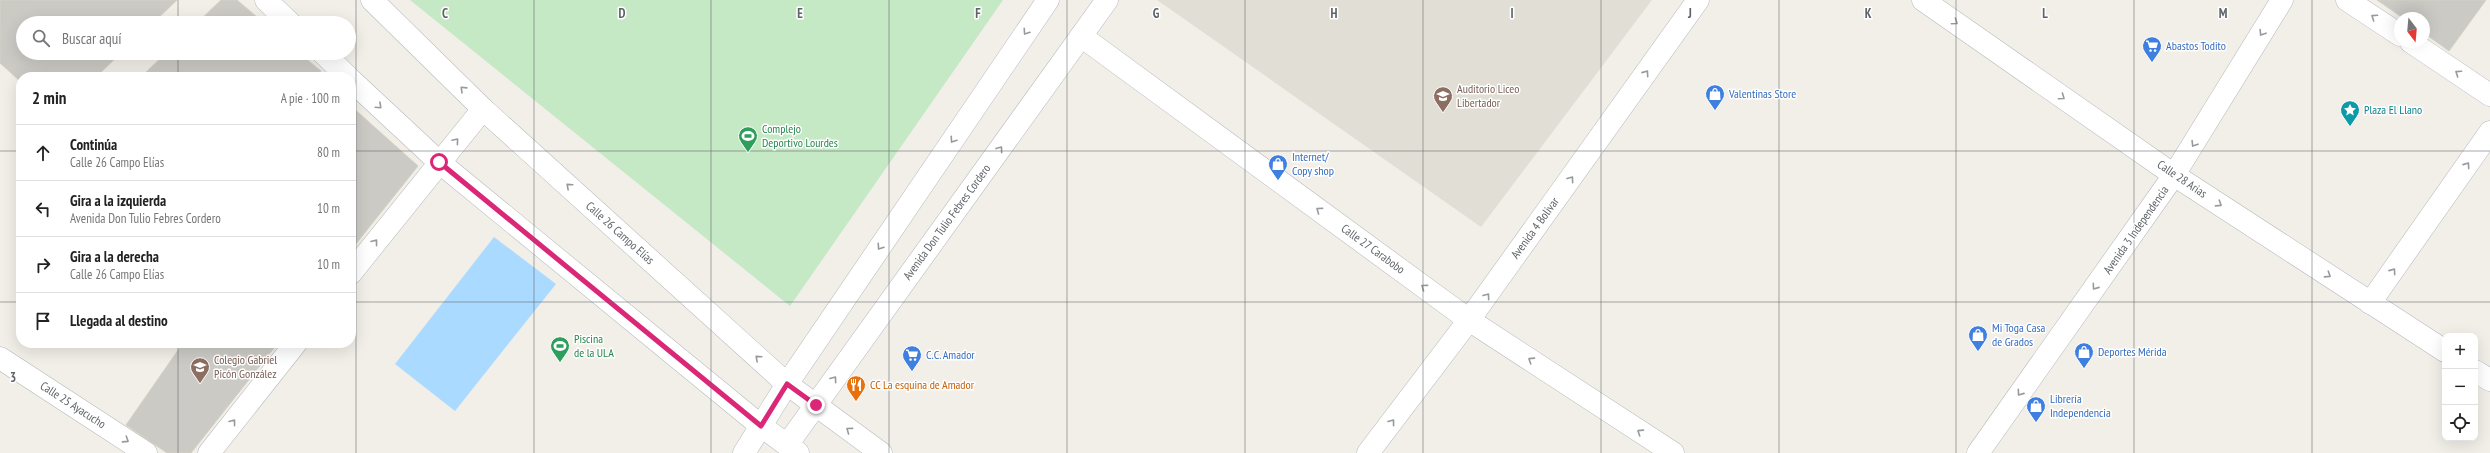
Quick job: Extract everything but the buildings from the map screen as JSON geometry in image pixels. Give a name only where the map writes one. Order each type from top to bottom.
[{"type":"street","points":[[266,0],[283,16]]},
{"type":"street","name":"Calle 26 Campo Elías","points":[[372,0],[483,109],[787,384],[881,453]]},
{"type":"street","points":[[744,453],[787,384],[1048,0]]},
{"type":"street","name":"Avenida Don Tulio Febres Cordero","points":[[792,449],[816,405],[1107,0]]},
{"type":"street","name":"Avenida 4 Bolivar","points":[[1368,453],[1470,320],[1698,0]]},
{"type":"street","name":"Calle 28 Arias","points":[[1924,0],[2174,175],[2442,349]]},
{"type":"street","name":"Avenida 3 Independencia","points":[[1978,453],[2174,175],[2282,0]]},
{"type":"street","points":[[2347,0],[2394,31]]},
{"type":"street","name":"Calle 27 Carabobo","points":[[1081,36],[1470,320],[1673,453]]},
{"type":"street","points":[[2420,48],[2490,95]]},
{"type":"street","points":[[330,60],[343,72]]},
{"type":"street","points":[[356,85],[439,162],[761,426],[792,449]]},
{"type":"street","points":[[356,267],[483,109]]},
{"type":"street","points":[[2370,303],[2490,132]]},
{"type":"street","points":[[209,453],[292,348]]},
{"type":"street","name":"Calle 25 Ayacucho","points":[[0,358],[146,453]]},
{"type":"street","points":[[2478,372],[2490,380]]},
{"type":"shaded area","name":"Auditorio Liceo Libertador","points":[[1157,0],[1652,0],[1481,227]]},
{"type":"green space","name":"Complejo Deportivo Lourdes","points":[[410,0],[1003,0],[790,306]]},
{"type":"water","points":[[494,237],[556,284],[455,411],[395,364]]},
{"type":"place","name":"Abastos Todito","points":[[2152,63]]},
{"type":"place","name":"Valentinas Store","points":[[1715,111]]},
{"type":"place","name":"Auditorio Liceo Libertador","points":[[1443,113]]},
{"type":"place","name":"Plaza El Llano","points":[[2350,127]]},
{"type":"place","name":"Complejo Deportivo Lourdes","points":[[748,153]]},
{"type":"place","name":"Internet/ Copy shop","points":[[1278,181]]},
{"type":"place","name":"Mi Toga Casa de Grados","points":[[1978,352]]},
{"type":"place","name":"Piscina de la ULA","points":[[560,363]]},
{"type":"place","name":"Deportes Mérida","points":[[2084,369]]},
{"type":"place","name":"C.C. Amador","points":[[912,372]]},
{"type":"place","name":"Colegio Gabriel Picón González","points":[[200,384]]},
{"type":"place","name":"CC La esquina de Amador","points":[[856,402]]},
{"type":"place","name":"Librería Independencia","points":[[2036,423]]},
{"type":"route","points":[[439,162],[761,426],[787,384],[816,405]]}]
